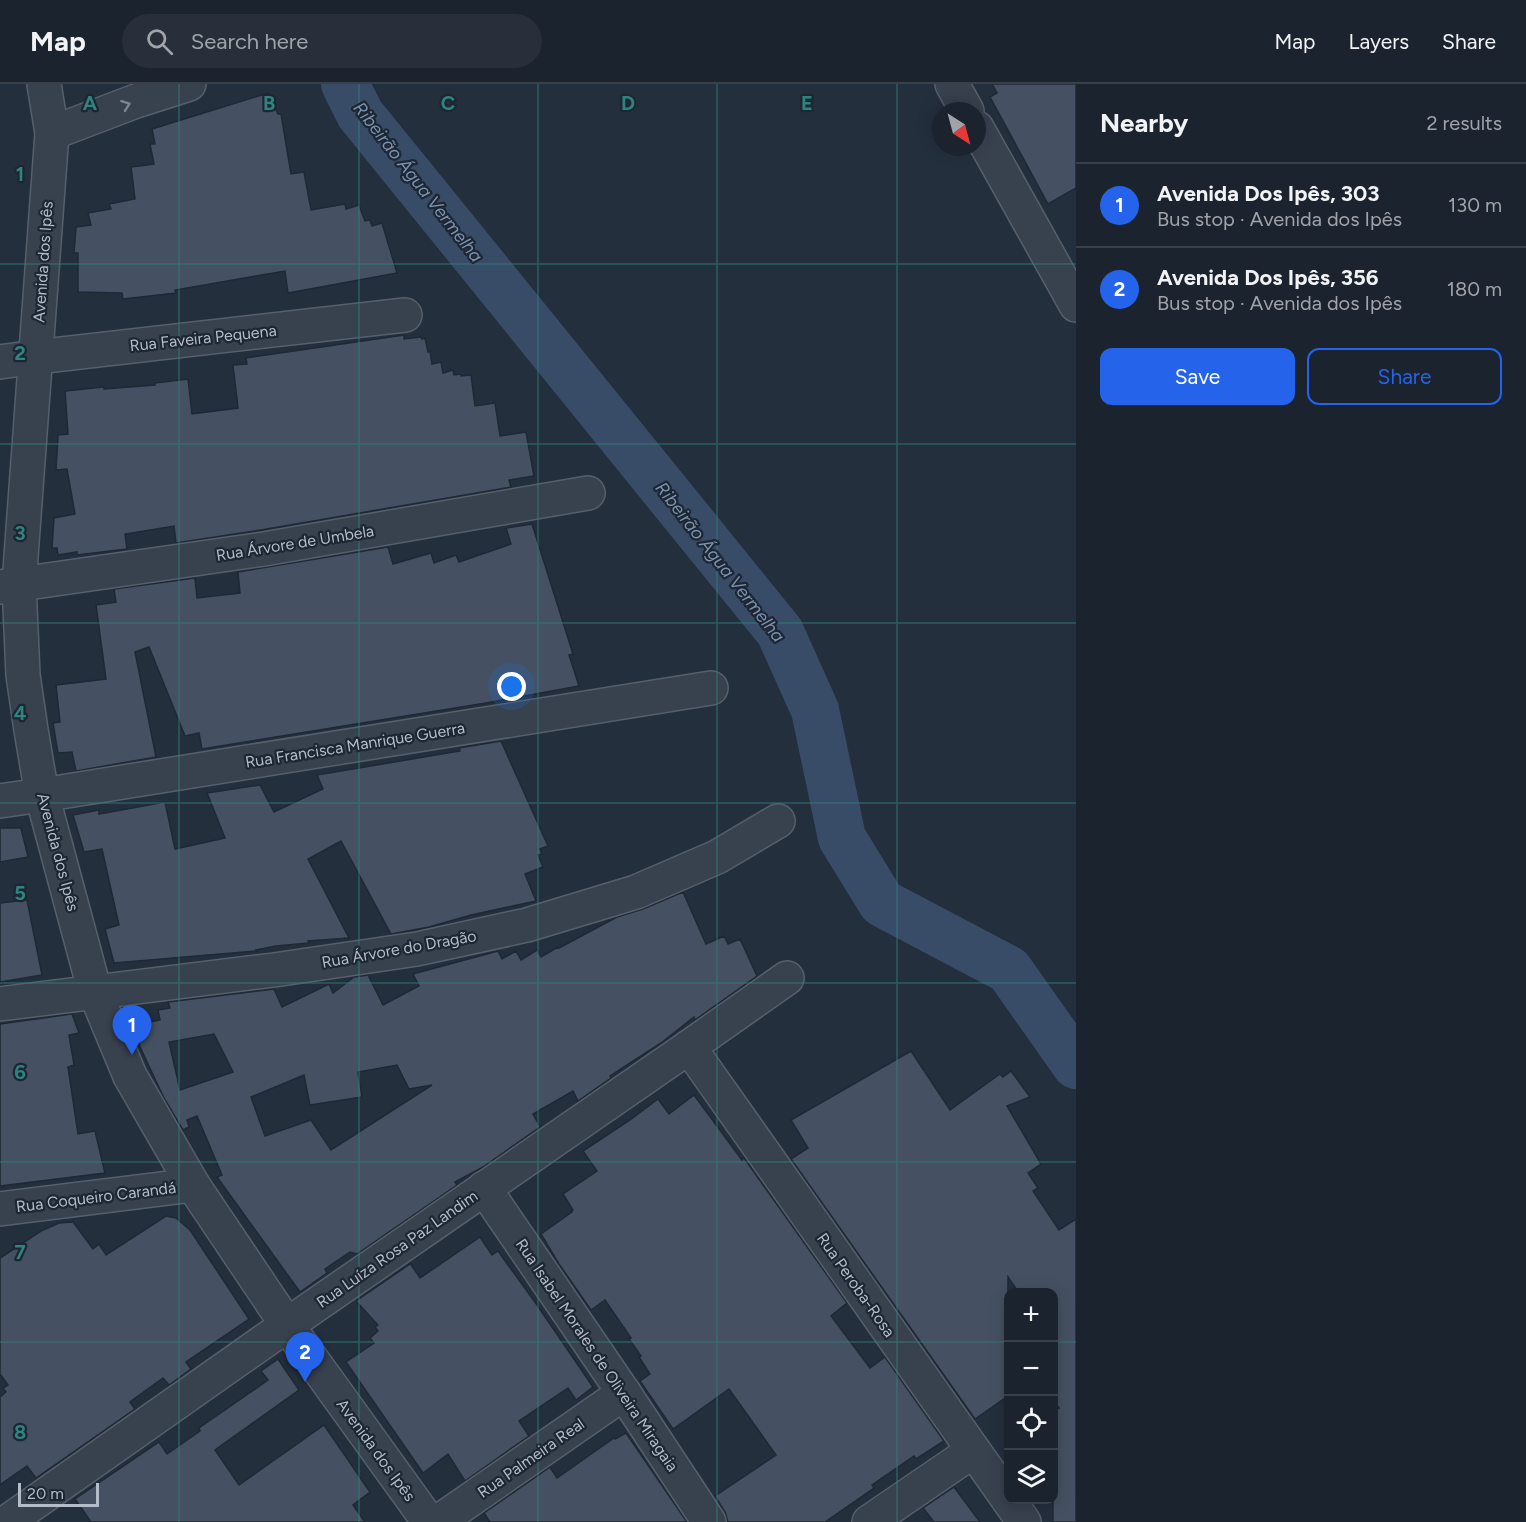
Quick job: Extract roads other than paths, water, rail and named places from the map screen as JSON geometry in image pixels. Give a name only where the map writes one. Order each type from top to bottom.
[{"type":"street","points":[[52,133],[189,84]]},
{"type":"street","points":[[952,84],[962,102]]},
{"type":"street","name":"Avenida dos Ipês","points":[[47,85],[52,133],[36,357],[9,585],[42,795],[95,992],[130,1076],[193,1185],[287,1325],[429,1522]]},
{"type":"street","points":[[986,144],[1076,305]]},
{"type":"street","name":"Rua Faveira Pequena","points":[[0,362],[405,315]]},
{"type":"street","name":"Rua Árvore de Umbela","points":[[9,585],[264,549],[588,493]]},
{"type":"street","name":"Rua Francisca Manrique Guerra","points":[[0,801],[711,688]]},
{"type":"street","name":"Rua Árvore do Dragão","points":[[0,1004],[417,949],[527,925],[636,892],[717,856],[778,821]]},
{"type":"street","name":"Rua Luíza Rosa Paz Landim","points":[[7,1522],[787,978]]},
{"type":"street","name":"Rua Peroba-Rosa","points":[[689,1047],[1024,1522]]},
{"type":"street","name":"Rua Coqueiro Carandá","points":[[3,1211],[193,1185]]},
{"type":"street","name":"Rua Isabel Morales de Oliveira Miragaia","points":[[484,1188],[709,1522]]},
{"type":"street","name":"Rua Palmeira Real","points":[[438,1522],[624,1393]]},
{"type":"street","points":[[869,1522],[973,1450]]},
{"type":"waterway","name":"Ribeirão Água Vermelha","points":[[345,84],[360,114],[780,632],[815,710],[842,838],[882,903],[1009,970],[1076,1065]]},
{"type":"place","name":"Avenida Dos Ipês, 303","points":[[132,1055]]},
{"type":"place","name":"Avenida Dos Ipês, 356","points":[[305,1382]]}]
